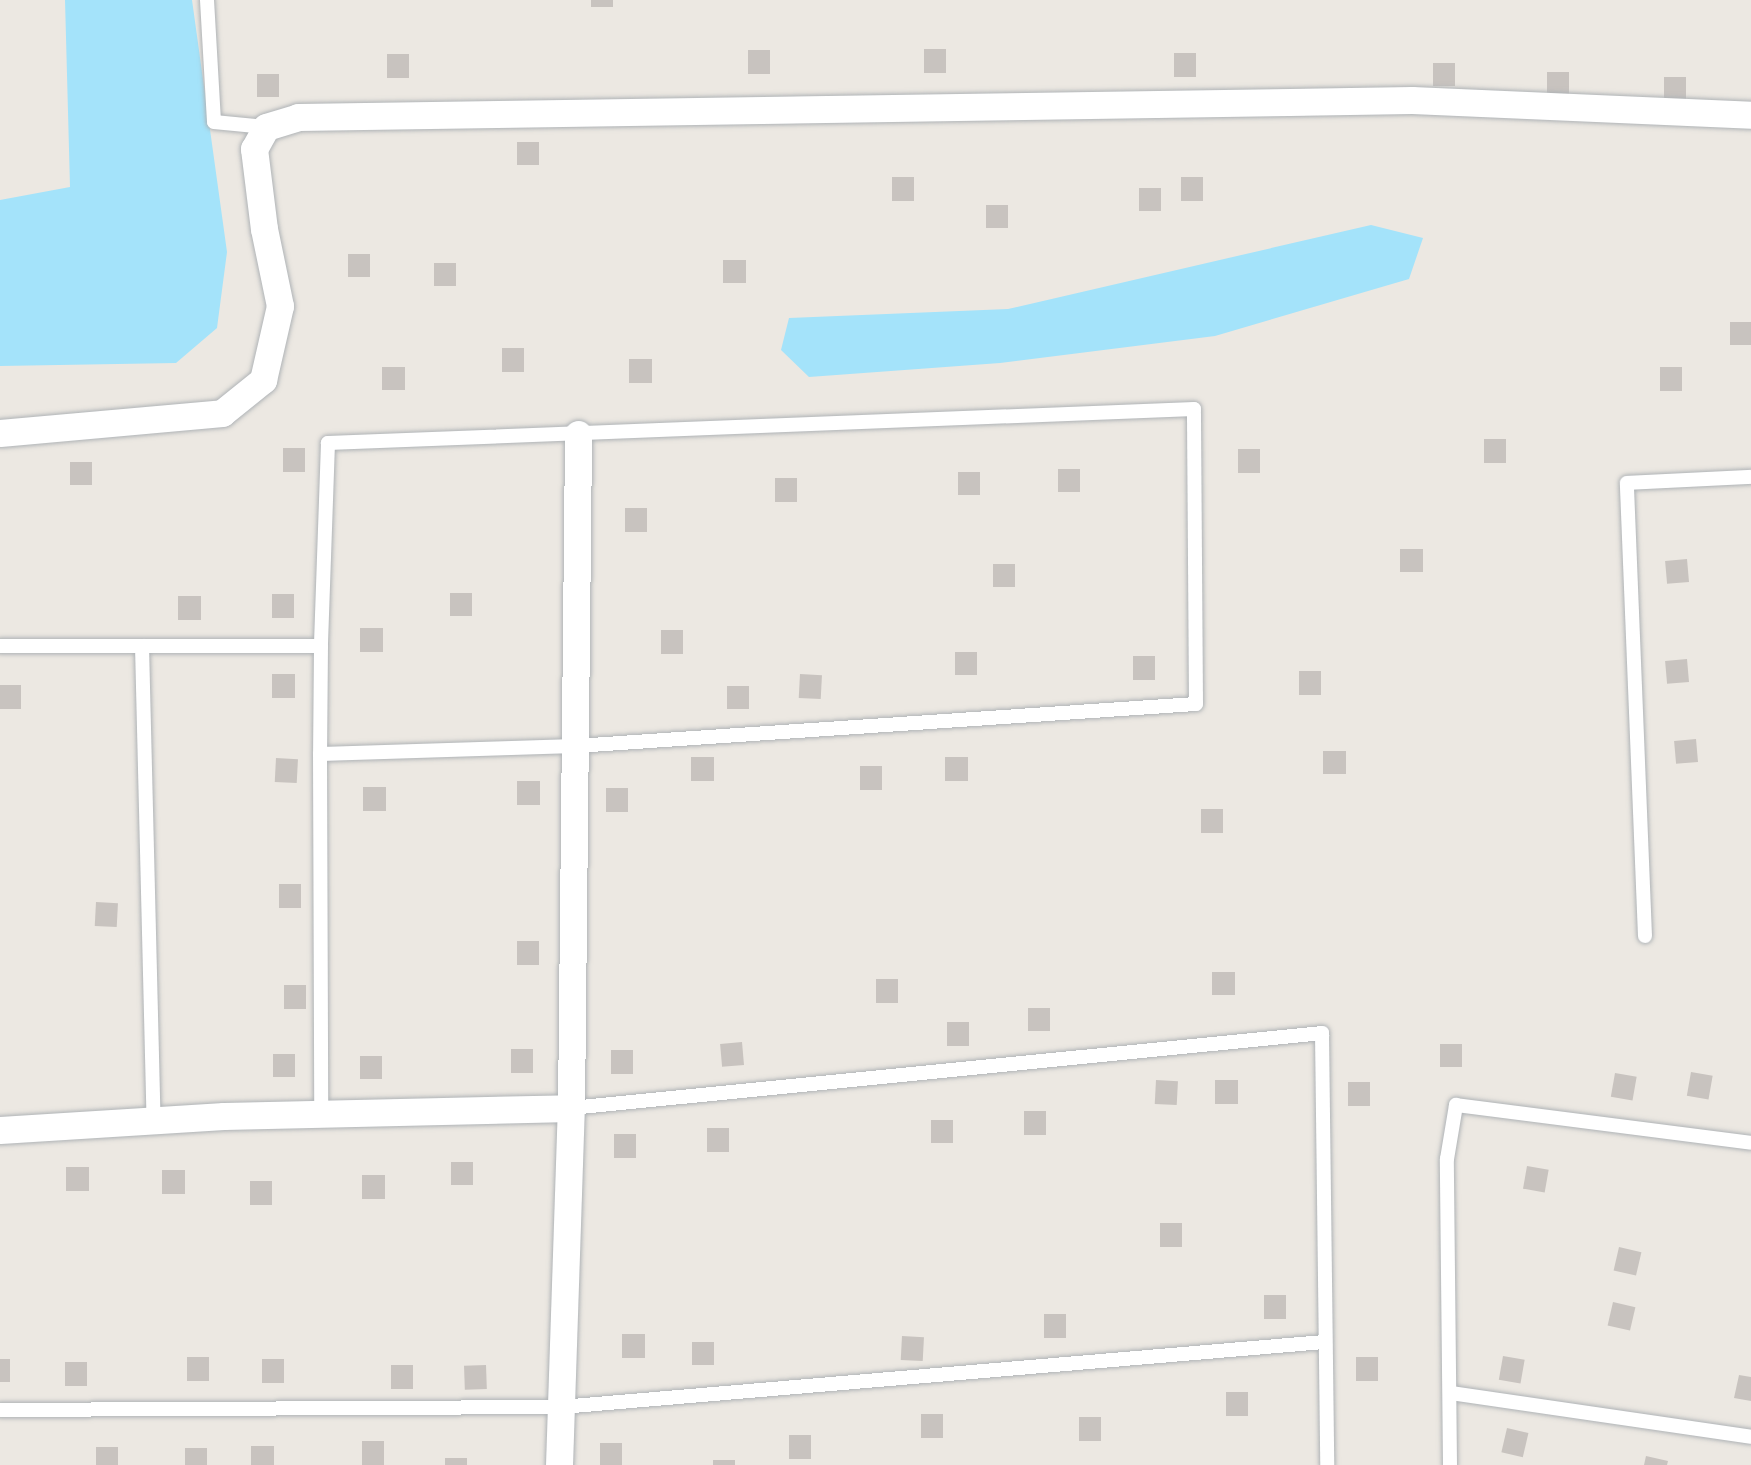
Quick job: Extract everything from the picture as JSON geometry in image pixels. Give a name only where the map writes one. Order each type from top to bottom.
[{"type":"street","points":[[0,434],[222,413],[263,380],[280,306],[264,229],[254,149],[266,127],[298,117],[1412,100],[1751,115]]},
{"type":"street","points":[[560,1465],[571,1108],[578,434]]},
{"type":"street","points":[[0,1130],[154,1120],[571,1108]]},
{"type":"lane","points":[[207,0],[214,122],[266,127]]},
{"type":"lane","points":[[320,754],[576,746],[1196,704],[1194,409],[328,443],[321,646],[320,754],[321,1114]]},
{"type":"lane","points":[[1645,936],[1627,483],[1751,477]]},
{"type":"lane","points":[[0,646],[321,646]]},
{"type":"lane","points":[[142,646],[154,1120]]},
{"type":"lane","points":[[571,1108],[1322,1033],[1327,1465]]},
{"type":"lane","points":[[1450,1465],[1447,1159],[1456,1105],[1751,1143]]},
{"type":"lane","points":[[0,1410],[561,1407],[1324,1342]]},
{"type":"lane","points":[[1451,1393],[1751,1437]]},
{"type":"water","points":[[65,0],[192,0],[227,252],[217,328],[176,363],[0,366],[0,200],[70,187]]},
{"type":"water","points":[[1371,225],[1423,238],[1409,279],[1215,336],[1000,363],[809,377],[781,350],[789,318],[1008,309]]},
{"type":"building","points":[[591,0],[613,0],[613,7],[591,7]]},
{"type":"building","points":[[924,49],[946,49],[946,73],[924,73]]},
{"type":"building","points":[[748,50],[770,50],[770,74],[748,74]]},
{"type":"building","points":[[1174,53],[1196,53],[1196,77],[1174,77]]},
{"type":"building","points":[[387,54],[409,54],[409,78],[387,78]]},
{"type":"building","points":[[1433,63],[1455,63],[1455,86],[1433,86]]},
{"type":"building","points":[[1547,72],[1569,72],[1569,96],[1547,96]]},
{"type":"building","points":[[257,74],[279,74],[279,97],[257,97]]},
{"type":"building","points":[[1664,77],[1686,77],[1686,100],[1664,100]]},
{"type":"building","points":[[517,142],[539,142],[539,165],[517,165]]},
{"type":"building","points":[[892,177],[914,177],[914,201],[892,201]]},
{"type":"building","points":[[1181,177],[1203,177],[1203,201],[1181,201]]},
{"type":"building","points":[[1139,188],[1161,188],[1161,211],[1139,211]]},
{"type":"building","points":[[986,205],[1008,205],[1008,228],[986,228]]},
{"type":"building","points":[[348,254],[370,254],[370,277],[348,277]]},
{"type":"building","points":[[723,260],[746,260],[746,283],[723,283]]},
{"type":"building","points":[[434,263],[456,263],[456,286],[434,286]]},
{"type":"building","points":[[1730,322],[1751,322],[1751,345],[1730,345]]},
{"type":"building","points":[[502,348],[524,348],[524,372],[502,372]]},
{"type":"building","points":[[629,359],[652,359],[652,383],[629,383]]},
{"type":"building","points":[[382,367],[405,367],[405,390],[382,390]]},
{"type":"building","points":[[1660,367],[1682,367],[1682,391],[1660,391]]},
{"type":"building","points":[[1484,439],[1506,439],[1506,463],[1484,463]]},
{"type":"building","points":[[283,448],[305,448],[305,472],[283,472]]},
{"type":"building","points":[[1238,449],[1260,449],[1260,473],[1238,473]]},
{"type":"building","points":[[70,462],[92,462],[92,485],[70,485]]},
{"type":"building","points":[[1058,469],[1080,469],[1080,492],[1058,492]]},
{"type":"building","points":[[958,472],[980,472],[980,495],[958,495]]},
{"type":"building","points":[[775,478],[797,478],[797,502],[775,502]]},
{"type":"building","points":[[625,508],[647,508],[647,532],[625,532]]},
{"type":"building","points":[[1400,549],[1423,549],[1423,572],[1400,572]]},
{"type":"building","points":[[1687,559],[1689,582],[1667,584],[1665,561]]},
{"type":"building","points":[[993,564],[1015,564],[1015,587],[993,587]]},
{"type":"building","points":[[450,593],[472,593],[472,616],[450,616]]},
{"type":"building","points":[[272,594],[294,594],[294,618],[272,618]]},
{"type":"building","points":[[178,596],[201,596],[201,620],[178,620]]},
{"type":"building","points":[[360,628],[383,628],[383,652],[360,652]]},
{"type":"building","points":[[661,630],[683,630],[683,654],[661,654]]},
{"type":"building","points":[[955,652],[977,652],[977,675],[955,675]]},
{"type":"building","points":[[1133,656],[1155,656],[1155,680],[1133,680]]},
{"type":"building","points":[[1687,659],[1689,682],[1667,684],[1665,661]]},
{"type":"building","points":[[1299,671],[1321,671],[1321,695],[1299,695]]},
{"type":"building","points":[[272,674],[295,674],[295,698],[272,698]]},
{"type":"building","points":[[800,674],[822,675],[821,699],[799,698]]},
{"type":"building","points":[[0,685],[21,685],[21,709],[0,709]]},
{"type":"building","points":[[727,686],[749,686],[749,709],[727,709]]},
{"type":"building","points":[[1696,739],[1698,762],[1676,764],[1674,741]]},
{"type":"building","points":[[1323,751],[1346,751],[1346,774],[1323,774]]},
{"type":"building","points":[[691,757],[714,757],[714,781],[691,781]]},
{"type":"building","points":[[945,757],[968,757],[968,781],[945,781]]},
{"type":"building","points":[[276,758],[298,759],[297,783],[275,782]]},
{"type":"building","points":[[860,766],[882,766],[882,790],[860,790]]},
{"type":"building","points":[[517,781],[540,781],[540,805],[517,805]]},
{"type":"building","points":[[363,787],[386,787],[386,811],[363,811]]},
{"type":"building","points":[[606,788],[628,788],[628,812],[606,812]]},
{"type":"building","points":[[1201,809],[1223,809],[1223,833],[1201,833]]},
{"type":"building","points":[[279,884],[301,884],[301,908],[279,908]]},
{"type":"building","points":[[96,902],[118,903],[117,927],[95,926]]},
{"type":"building","points":[[517,941],[539,941],[539,965],[517,965]]},
{"type":"building","points":[[1212,972],[1235,972],[1235,995],[1212,995]]},
{"type":"building","points":[[876,979],[898,979],[898,1003],[876,1003]]},
{"type":"building","points":[[284,985],[306,985],[306,1009],[284,1009]]},
{"type":"building","points":[[1028,1008],[1050,1008],[1050,1031],[1028,1031]]},
{"type":"building","points":[[947,1022],[969,1022],[969,1046],[947,1046]]},
{"type":"building","points":[[742,1042],[744,1065],[722,1067],[720,1044]]},
{"type":"building","points":[[1440,1044],[1462,1044],[1462,1067],[1440,1067]]},
{"type":"building","points":[[511,1049],[533,1049],[533,1073],[511,1073]]},
{"type":"building","points":[[611,1050],[633,1050],[633,1074],[611,1074]]},
{"type":"building","points":[[273,1054],[295,1054],[295,1077],[273,1077]]},
{"type":"building","points":[[360,1056],[382,1056],[382,1079],[360,1079]]},
{"type":"building","points":[[1691,1072],[1713,1076],[1708,1099],[1687,1096]]},
{"type":"building","points":[[1615,1073],[1637,1077],[1632,1100],[1611,1097]]},
{"type":"building","points":[[1156,1080],[1178,1081],[1177,1105],[1155,1104]]},
{"type":"building","points":[[1215,1080],[1238,1080],[1238,1104],[1215,1104]]},
{"type":"building","points":[[1348,1082],[1370,1082],[1370,1106],[1348,1106]]},
{"type":"building","points":[[1024,1111],[1046,1111],[1046,1135],[1024,1135]]},
{"type":"building","points":[[931,1120],[953,1120],[953,1143],[931,1143]]},
{"type":"building","points":[[707,1128],[729,1128],[729,1152],[707,1152]]},
{"type":"building","points":[[614,1134],[636,1134],[636,1158],[614,1158]]},
{"type":"building","points":[[451,1162],[473,1162],[473,1185],[451,1185]]},
{"type":"building","points":[[1527,1166],[1549,1170],[1545,1192],[1523,1189]]},
{"type":"building","points":[[66,1167],[89,1167],[89,1191],[66,1191]]},
{"type":"building","points":[[162,1170],[185,1170],[185,1194],[162,1194]]},
{"type":"building","points":[[362,1175],[385,1175],[385,1199],[362,1199]]},
{"type":"building","points":[[250,1181],[272,1181],[272,1205],[250,1205]]},
{"type":"building","points":[[1160,1223],[1182,1223],[1182,1247],[1160,1247]]},
{"type":"building","points":[[1619,1247],[1641,1252],[1636,1276],[1614,1270]]},
{"type":"building","points":[[1264,1295],[1286,1295],[1286,1319],[1264,1319]]},
{"type":"building","points":[[1613,1302],[1635,1307],[1630,1331],[1608,1325]]},
{"type":"building","points":[[1044,1314],[1066,1314],[1066,1338],[1044,1338]]},
{"type":"building","points":[[622,1334],[645,1334],[645,1358],[622,1358]]},
{"type":"building","points":[[902,1336],[924,1337],[923,1361],[901,1360]]},
{"type":"building","points":[[692,1342],[714,1342],[714,1365],[692,1365]]},
{"type":"building","points":[[1503,1356],[1525,1360],[1520,1383],[1499,1380]]},
{"type":"building","points":[[187,1357],[209,1357],[209,1381],[187,1381]]},
{"type":"building","points":[[1356,1357],[1378,1357],[1378,1381],[1356,1381]]},
{"type":"building","points":[[0,1359],[10,1359],[10,1382],[0,1382]]},
{"type":"building","points":[[262,1359],[284,1359],[284,1383],[262,1383]]},
{"type":"building","points":[[65,1362],[87,1362],[87,1386],[65,1386]]},
{"type":"building","points":[[391,1365],[413,1365],[413,1389],[391,1389]]},
{"type":"building","points":[[486,1365],[487,1389],[465,1390],[464,1366]]},
{"type":"building","points":[[1739,1375],[1751,1377],[1751,1401],[1734,1398]]},
{"type":"building","points":[[1226,1392],[1248,1392],[1248,1416],[1226,1416]]},
{"type":"building","points":[[921,1414],[943,1414],[943,1438],[921,1438]]},
{"type":"building","points":[[1079,1417],[1101,1417],[1101,1441],[1079,1441]]},
{"type":"building","points":[[1507,1428],[1528,1433],[1523,1457],[1501,1452]]},
{"type":"building","points":[[789,1435],[811,1435],[811,1459],[789,1459]]},
{"type":"building","points":[[362,1441],[384,1441],[384,1465],[362,1465]]},
{"type":"building","points":[[600,1443],[622,1443],[622,1465],[600,1465]]},
{"type":"building","points":[[251,1446],[274,1446],[274,1465],[251,1465]]},
{"type":"building","points":[[96,1447],[118,1447],[118,1465],[96,1465]]},
{"type":"building","points":[[185,1448],[207,1448],[207,1465],[185,1465]]},
{"type":"building","points":[[1646,1456],[1668,1461],[1667,1465],[1644,1465]]},
{"type":"building","points":[[445,1458],[467,1458],[467,1465],[445,1465]]},
{"type":"building","points":[[713,1460],[735,1460],[735,1465],[713,1465]]}]
